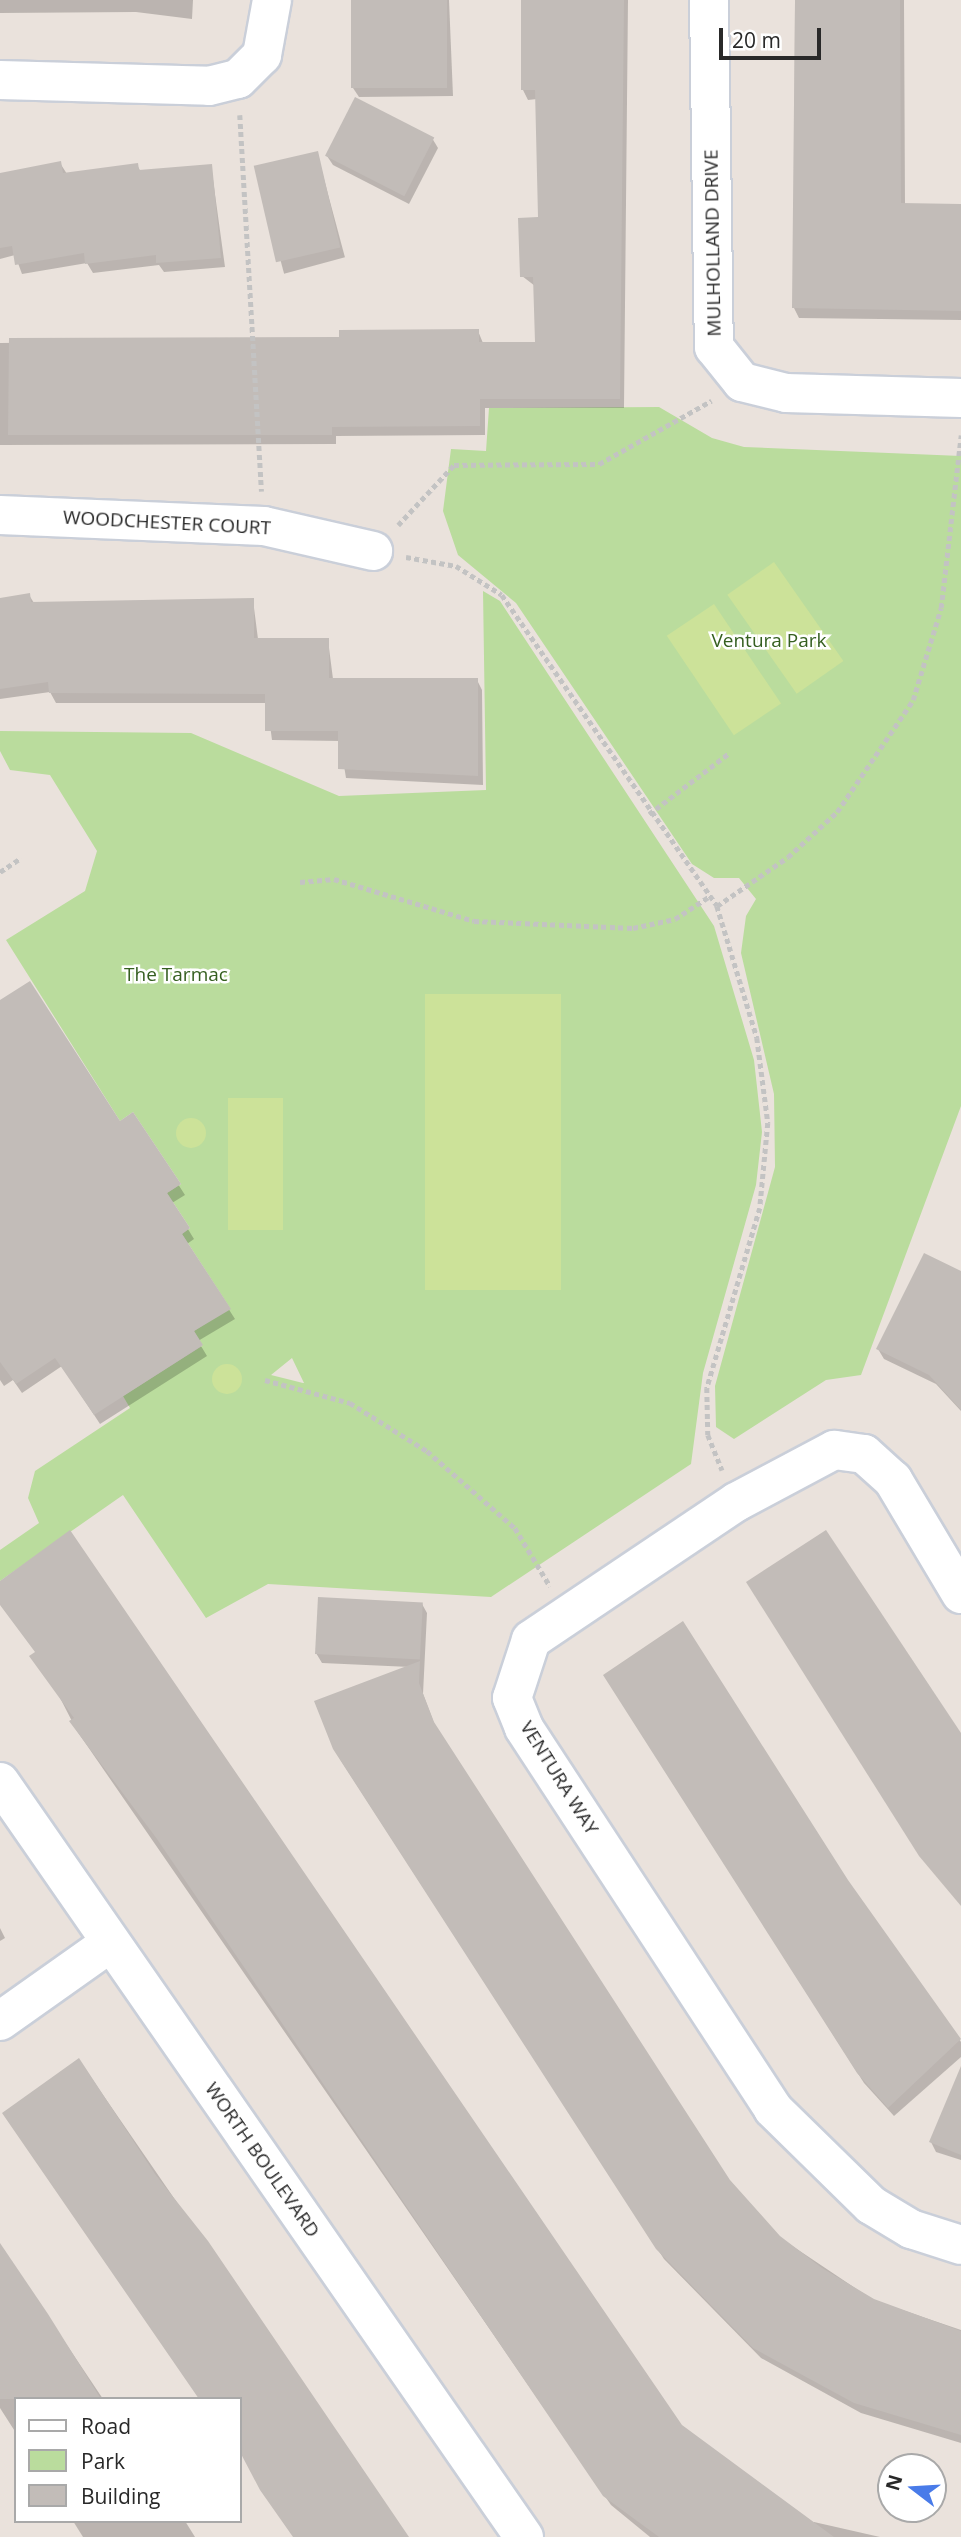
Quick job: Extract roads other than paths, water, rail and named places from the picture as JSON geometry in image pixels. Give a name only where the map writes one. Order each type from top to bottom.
[{"type":"street","points":[[0,80],[209,86],[238,79],[262,55],[272,0]]},
{"type":"street","name":"MULHOLLAND DRIVE","points":[[709,0],[714,347],[742,382],[786,393],[961,398]]},
{"type":"street","name":"WOODCHESTER COURT","points":[[0,515],[264,526],[373,551]]},
{"type":"street","name":"VENTURA WAY","points":[[961,1594],[893,1480],[864,1454],[834,1450],[736,1503],[567,1613],[531,1640],[519,1662],[512,1698],[524,1728],[774,2109],[870,2205],[911,2229],[961,2245]]},
{"type":"street","name":"WORTH BOULEVARD","points":[[0,1782],[524,2537]]},
{"type":"street","points":[[0,2021],[110,1943]]},
{"type":"park label","name":"Ventura Park","points":[[769,641]]},
{"type":"park label","name":"The Tarmac","points":[[176,975]]}]
